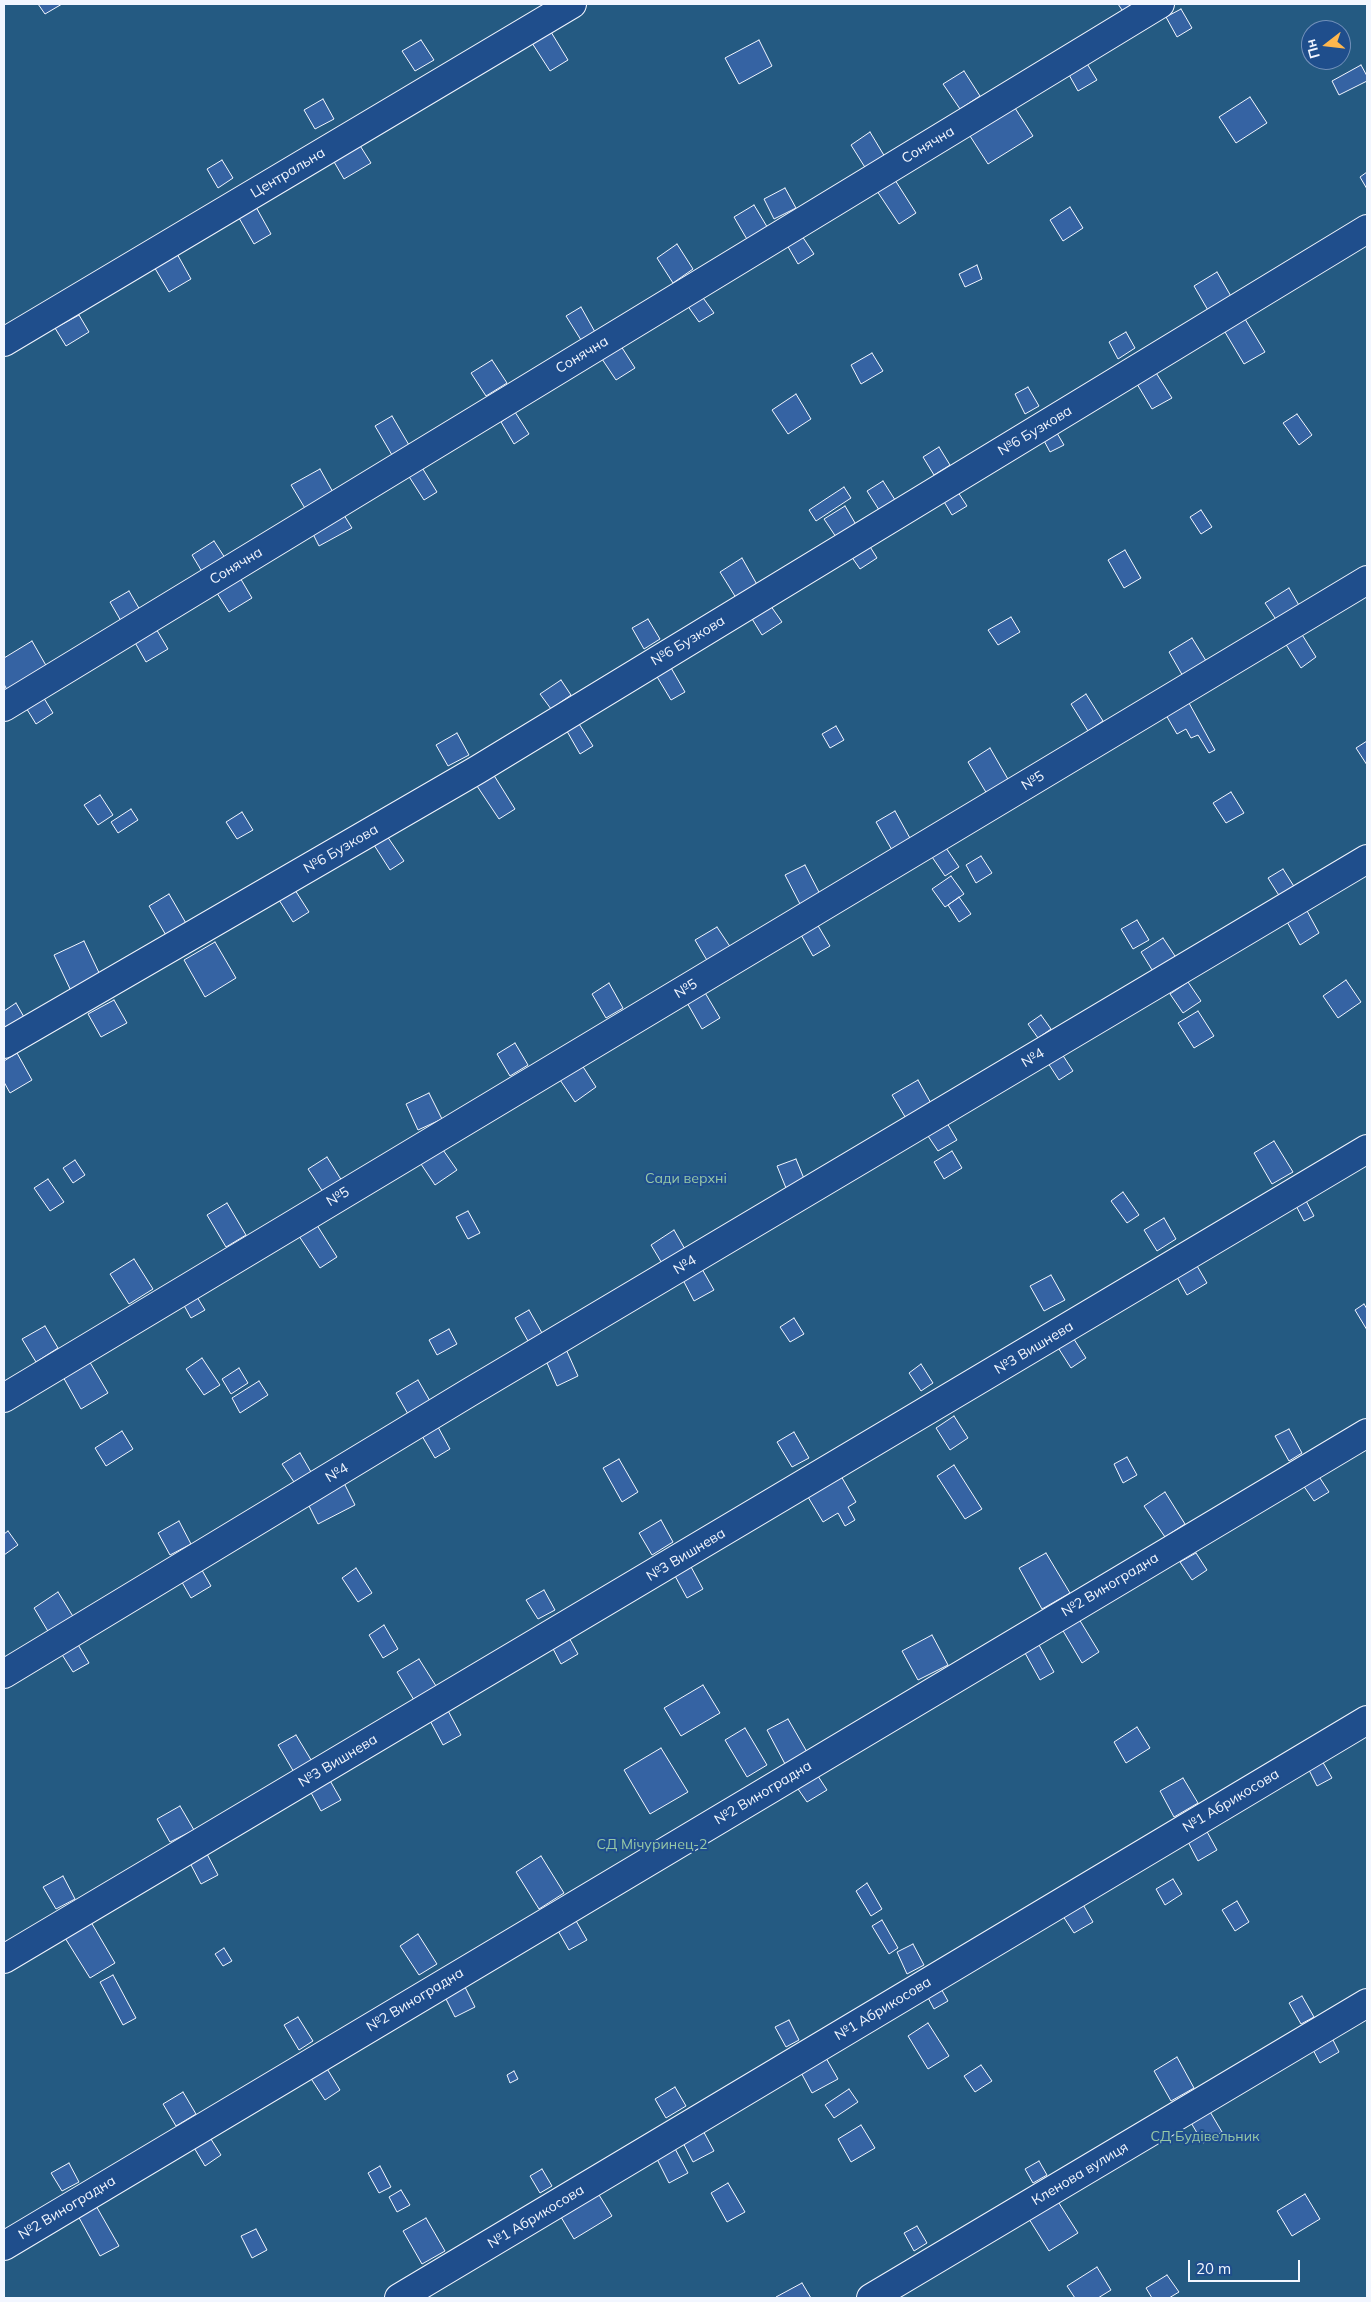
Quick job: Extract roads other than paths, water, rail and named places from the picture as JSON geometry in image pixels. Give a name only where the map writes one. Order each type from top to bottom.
[{"type":"lane","name":"Центральна","points":[[4,342],[572,4]]},
{"type":"lane","name":"Сонячна","points":[[4,707],[1160,4]]},
{"type":"lane","name":"№6 Бузкова","points":[[4,1044],[477,770],[1367,229]]},
{"type":"lane","name":"№5","points":[[4,1398],[1367,580]]},
{"type":"lane","name":"№4","points":[[4,1674],[470,1392],[1367,860]]},
{"type":"lane","name":"№3 Вишнева","points":[[4,1959],[1367,1149]]},
{"type":"lane","name":"№2 Виноградна","points":[[4,2246],[1367,1432]]},
{"type":"lane","name":"№1 Абрикосова","points":[[399,2298],[1367,1720]]},
{"type":"lane","name":"Кленова вулиця","points":[[871,2298],[1367,2004]]},
{"type":"park label","name":"Сади верхні","points":[[686,1179]]},
{"type":"park label","name":"СД Мічуринец-2","points":[[652,1845]]},
{"type":"park label","name":"СД Будівельник","points":[[1205,2137]]}]
